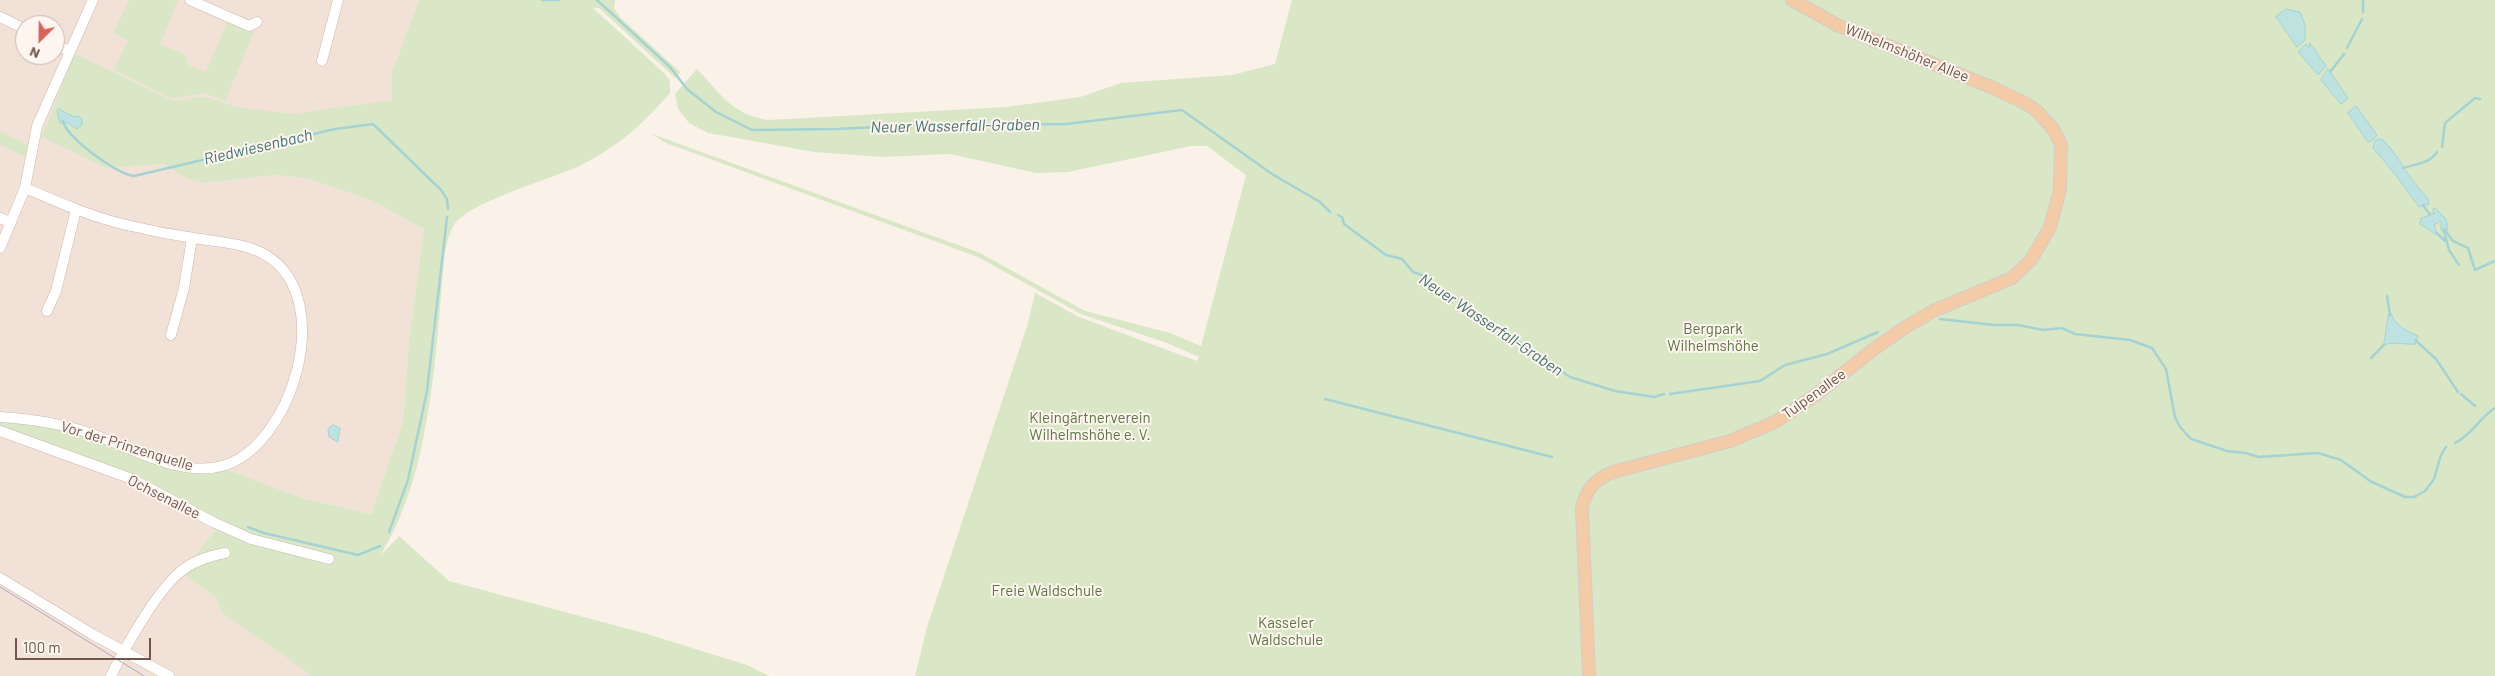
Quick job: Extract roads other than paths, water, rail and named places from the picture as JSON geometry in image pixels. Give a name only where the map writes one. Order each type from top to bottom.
[{"type":"main road","name":"Wilhelmshöher Allee","points":[[1792,0],[1818,15],[1867,38],[1965,76],[2025,103]]},
{"type":"main road","name":"Tulpenallee","points":[[1589,676],[1582,509],[1591,486],[1598,479],[1613,472],[1730,441],[1760,430],[1793,411],[1904,328],[1933,311],[2004,282],[2019,272],[2038,250],[2050,227],[2060,190],[2062,164],[2061,144],[2058,135],[2037,111],[2025,103]]},
{"type":"street","points":[[0,248],[25,188],[37,126],[93,0]]},
{"type":"street","points":[[190,0],[249,26],[257,22]]},
{"type":"street","points":[[322,61],[338,0]]},
{"type":"street","points":[[0,16],[15,24]]},
{"type":"street","points":[[65,49],[69,51]]},
{"type":"street","name":"Vor der Prinzenquelle","points":[[0,417],[43,421],[89,432],[188,468],[224,466],[241,458],[252,449],[277,418],[299,365],[303,321],[300,300],[292,280],[277,263],[266,255],[222,242],[131,226],[76,210],[25,188]]},
{"type":"street","points":[[48,311],[58,283],[76,210]]},
{"type":"street","points":[[0,218],[10,222]]},
{"type":"street","points":[[170,335],[184,288],[192,238]]},
{"type":"street","name":"Ochsenallee","points":[[0,430],[132,480],[213,522],[251,539],[329,559]]},
{"type":"street","points":[[111,676],[124,651],[170,582],[193,564],[225,553]]},
{"type":"street","points":[[0,578],[169,676]]},
{"type":"water","points":[[2286,9],[2300,12],[2305,25],[2305,40],[2297,47],[2276,17]]},
{"type":"water","points":[[2310,43],[2326,66],[2318,75],[2298,52],[2306,44],[2309,47]]},
{"type":"water","points":[[2328,69],[2348,98],[2341,104],[2321,80]]},
{"type":"water","points":[[2356,106],[2377,135],[2371,142],[2367,141],[2348,113]]},
{"type":"water","points":[[59,109],[74,117],[78,116],[82,119],[82,125],[77,129],[68,123],[60,123],[57,111]]},
{"type":"water","points":[[2383,140],[2392,150],[2425,195],[2429,204],[2419,207],[2373,148],[2375,141]]},
{"type":"water","points":[[2435,208],[2446,219],[2448,230],[2444,232],[2441,230],[2441,221],[2434,225],[2437,235],[2420,224],[2421,218],[2428,216],[2430,213],[2434,214],[2433,209]]},
{"type":"water","points":[[2389,313],[2402,327],[2418,336],[2415,344],[2391,343],[2384,345]]},
{"type":"water","points":[[333,425],[340,428],[338,442],[329,437],[328,429]]},
{"type":"waterway","name":"Neuer Wasserfall-Graben","points":[[542,0],[559,0]]},
{"type":"waterway","name":"Neuer Wasserfall-Graben","points":[[597,0],[670,67],[687,89],[716,112],[752,130],[838,129],[914,125],[1066,124],[1182,110],[1272,174],[1320,202],[1330,212]]},
{"type":"waterway","points":[[2363,0],[2363,12]]},
{"type":"waterway","points":[[2347,48],[2362,19]]},
{"type":"waterway","points":[[2330,72],[2344,54]]},
{"type":"waterway","points":[[2442,147],[2445,123],[2475,98],[2480,99]]},
{"type":"waterway","name":"Riedwiesenbach","points":[[63,121],[73,136],[93,154],[116,169],[134,176],[335,129],[373,124],[441,190],[447,199],[448,209]]},
{"type":"waterway","points":[[2403,168],[2426,161],[2437,152]]},
{"type":"waterway","points":[[2423,205],[2430,215]]},
{"type":"waterway","name":"Neuer Wasserfall-Graben","points":[[1338,215],[1342,217],[1344,224],[1386,255],[1402,259],[1413,272],[1424,276],[1447,295],[1460,301],[1570,377],[1615,391],[1654,397],[1664,394]]},
{"type":"waterway","name":"Riedwiesenbach","points":[[389,532],[408,480],[427,391],[447,217]]},
{"type":"waterway","points":[[2444,229],[2453,241],[2468,248],[2475,270],[2495,261]]},
{"type":"waterway","points":[[2444,231],[2449,250],[2459,265]]},
{"type":"waterway","points":[[2437,233],[2445,241]]},
{"type":"waterway","points":[[2387,296],[2390,315]]},
{"type":"waterway","points":[[1940,319],[1994,325],[2018,325],[2043,330],[2062,328],[2075,334],[2130,340],[2152,348],[2166,369],[2175,417],[2180,427],[2191,439],[2227,451],[2259,457],[2318,453],[2341,460],[2370,481],[2405,497],[2414,497],[2425,491],[2434,479],[2441,455],[2446,447]]},
{"type":"waterway","name":"Neuer Wasserfall-Graben","points":[[1670,394],[1760,381],[1785,365],[1827,354],[1878,332]]},
{"type":"waterway","points":[[2415,340],[2436,359],[2458,392]]},
{"type":"waterway","points":[[2371,358],[2384,345]]},
{"type":"waterway","points":[[2461,394],[2475,406]]},
{"type":"waterway","points":[[1325,399],[1552,457]]},
{"type":"waterway","points":[[2455,443],[2466,436],[2495,408]]},
{"type":"waterway","name":"Riedwiesenbach","points":[[248,527],[264,533],[358,555],[380,546]]},
{"type":"tram line","points":[[0,587],[144,676]]},
{"type":"park label","name":"Bergpark Wilhelmshöhe","points":[[1713,338]]},
{"type":"park label","name":"Kleingärtnerverein Wilhelmshöhe e. V.","points":[[1090,426]]},
{"type":"park label","name":"Freie Waldschule","points":[[1047,591]]},
{"type":"park label","name":"Kasseler Waldschule","points":[[1286,632]]}]
